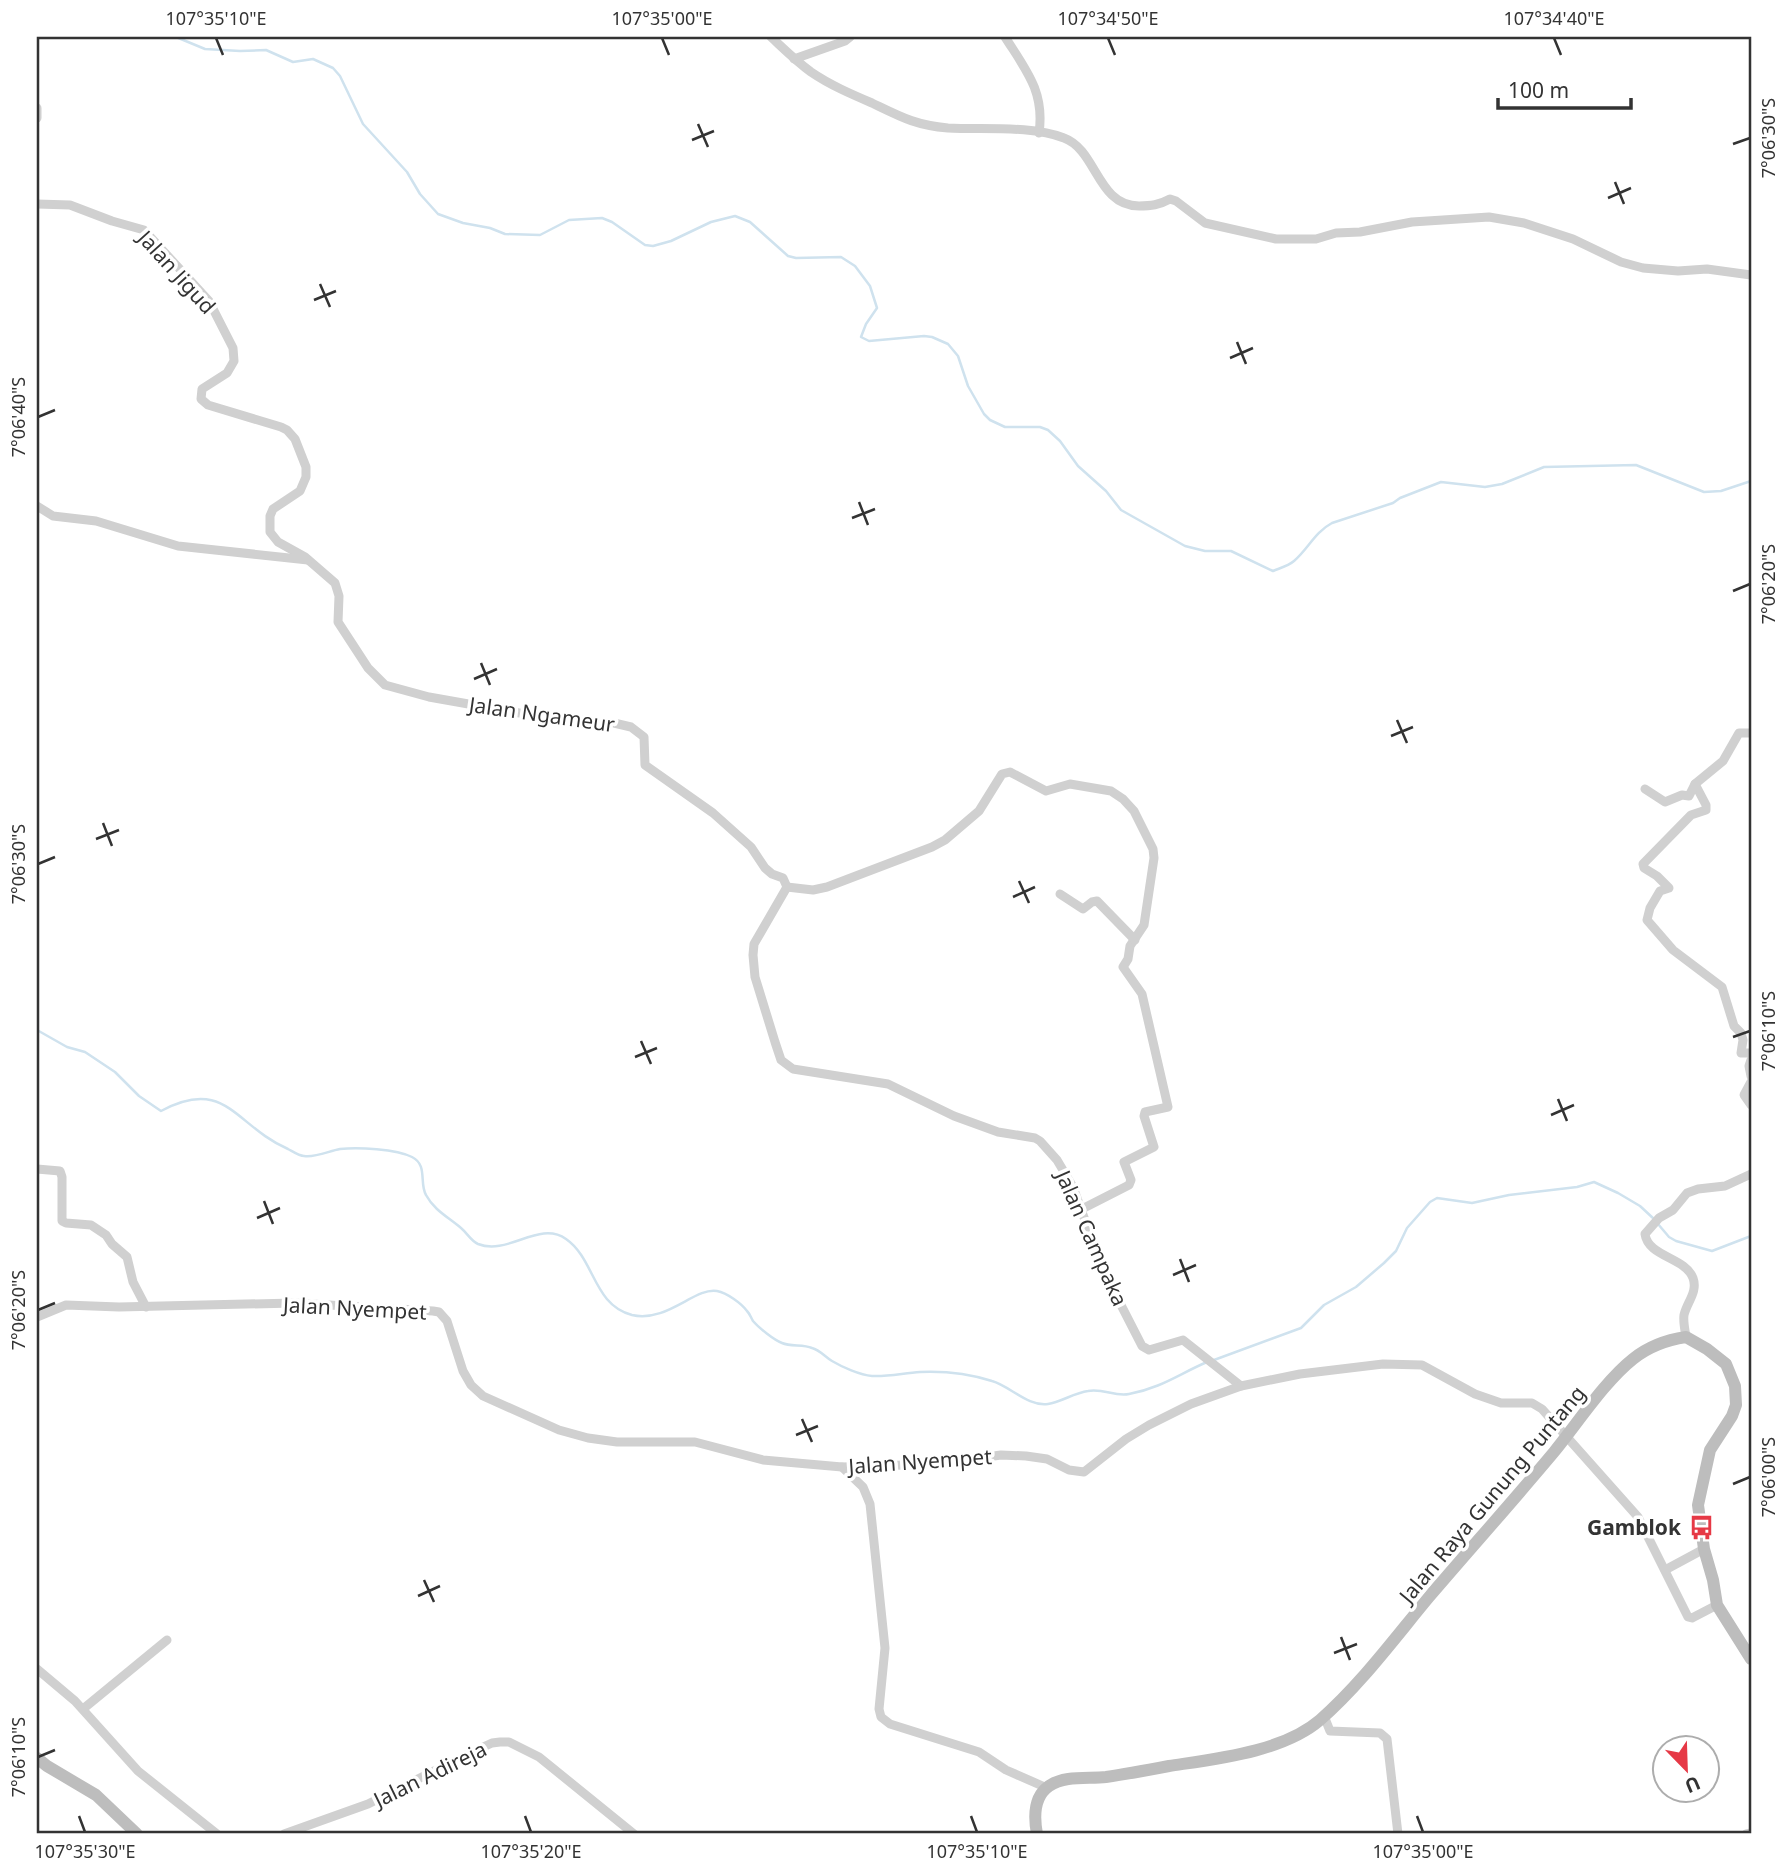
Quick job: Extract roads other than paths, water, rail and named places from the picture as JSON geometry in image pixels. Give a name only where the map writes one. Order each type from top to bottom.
[{"type":"street","points":[[771,37],[794,59],[841,90],[902,119],[948,128],[1018,130],[1061,136],[1074,142],[1109,192],[1133,206],[1160,204],[1170,199],[1205,223],[1276,239],[1316,239],[1336,233],[1360,232],[1412,222],[1489,217],[1511,220],[1573,239],[1620,262],[1643,268],[1678,271],[1707,269],[1751,275]]},
{"type":"street","points":[[794,59],[850,37]]},
{"type":"street","points":[[1005,37],[1033,83],[1040,100],[1038,133]]},
{"type":"street","points":[[37,108],[37,118]]},
{"type":"street","name":"Jalan Jigud","points":[[37,204],[70,205],[144,230],[209,301],[233,348],[234,361],[227,373],[202,389],[201,400],[208,405],[281,427],[292,434],[306,467],[306,477],[300,491],[273,509],[270,516],[270,533],[278,542],[310,561],[335,583],[339,596],[338,622],[368,667],[385,685],[429,697]]},
{"type":"street","points":[[37,506],[53,516],[96,521],[178,546],[310,561]]},
{"type":"street","name":"Jalan Ngameur","points":[[429,697],[525,714],[631,727],[645,737],[645,765],[713,813],[760,857],[772,874],[783,878],[787,887]]},
{"type":"street","points":[[1645,789],[1665,802],[1682,794],[1689,796],[1695,784],[1723,761],[1739,733],[1751,733]]},
{"type":"street","points":[[787,887],[813,890],[827,887],[938,845],[979,811],[1002,774],[1010,772],[1046,791],[1070,785],[1111,791],[1124,799],[1134,811],[1154,855],[1143,925],[1123,967],[1142,993],[1168,1107],[1145,1112],[1154,1147],[1124,1162],[1131,1180],[1129,1185],[1080,1210]]},
{"type":"street","points":[[1695,784],[1706,810],[1692,815],[1643,864],[1644,868],[1669,888],[1660,891],[1650,908],[1647,920],[1673,950],[1722,987],[1734,1026],[1741,1032],[1741,1053],[1751,1053]]},
{"type":"street","name":"Jalan Campaka","points":[[787,887],[754,944],[752,955],[755,977],[781,1060],[793,1069],[888,1084],[954,1116],[998,1132],[1035,1138],[1046,1146],[1065,1174],[1103,1270],[1142,1346],[1149,1350],[1183,1340],[1241,1386]]},
{"type":"street","points":[[1059,894],[1082,909],[1097,901],[1135,940]]},
{"type":"street","points":[[1751,1060],[1751,1076]]},
{"type":"street","points":[[1751,1082],[1744,1095],[1751,1105]]},
{"type":"street","points":[[37,1169],[60,1171],[62,1221],[91,1225],[106,1235],[127,1257],[133,1282],[146,1307]]},
{"type":"street","points":[[1751,1174],[1724,1186],[1692,1191],[1645,1234],[1648,1244],[1685,1267],[1692,1276],[1694,1289],[1684,1317],[1686,1337],[1726,1364],[1735,1386],[1737,1396],[1732,1416],[1710,1450],[1698,1505],[1704,1549],[1717,1605],[1751,1659]]},
{"type":"street","name":"Jalan Nyempet","points":[[37,1317],[66,1305],[146,1307],[294,1303],[439,1312],[447,1321],[463,1371],[471,1385],[483,1396],[504,1407],[559,1430],[617,1442],[695,1442],[763,1460],[842,1467],[936,1464],[1001,1455],[1047,1459],[1069,1470],[1084,1472],[1126,1439],[1149,1425],[1191,1404],[1241,1386],[1336,1369],[1382,1364],[1422,1365],[1475,1394],[1501,1403],[1532,1403],[1542,1409],[1638,1517],[1690,1618],[1717,1605]]},
{"type":"street","name":"Jalan Raya Gunung Puntang","points":[[1047,1788],[1075,1778],[1105,1777],[1223,1757],[1270,1746],[1295,1736],[1324,1716],[1356,1685],[1631,1360],[1652,1346],[1686,1337]]},
{"type":"street","points":[[842,1467],[863,1487],[870,1504],[885,1647],[879,1709],[881,1717],[890,1724],[979,1752],[1006,1770],[1047,1788],[1038,1799],[1034,1817],[1037,1834]]},
{"type":"street","points":[[1665,1570],[1704,1549]]},
{"type":"street","points":[[83,1709],[167,1640]]},
{"type":"street","points":[[37,1669],[83,1709],[138,1771],[217,1834]]},
{"type":"street","points":[[1324,1716],[1330,1731],[1380,1733],[1387,1739],[1398,1834]]},
{"type":"street","name":"Jalan Adireja","points":[[284,1834],[368,1804],[492,1743],[509,1742],[539,1757],[634,1834]]},
{"type":"street","points":[[37,1758],[96,1795],[137,1834]]},
{"type":"street","points":[[1746,1834],[1751,1833]]},
{"type":"waterway","points":[[176,37],[205,49],[266,50],[293,62],[313,59],[333,68],[340,76],[363,124],[407,172],[420,194],[438,214],[463,223],[505,234],[540,235],[569,220],[602,218],[645,245],[653,246],[671,241],[711,222],[735,216],[750,222],[788,256],[841,257],[855,266],[870,286],[877,308],[861,337],[869,341],[924,336],[948,344],[958,356],[968,386],[990,420],[1005,427],[1040,427],[1048,430],[1060,441],[1078,466],[1106,491],[1121,510],[1185,546],[1205,551],[1231,551],[1273,571],[1294,561],[1321,531],[1332,523],[1393,503],[1441,482],[1485,487],[1502,484],[1544,467],[1636,465],[1704,492],[1721,491],[1751,481]]},
{"type":"waterway","points":[[37,1030],[67,1047],[85,1052],[115,1072],[139,1096],[161,1111],[183,1102],[201,1099],[229,1108],[270,1139],[302,1156],[357,1148],[387,1150],[412,1157],[422,1169],[424,1190],[429,1200],[476,1243],[501,1246],[534,1235],[556,1234],[576,1248],[609,1302],[632,1315],[657,1314],[699,1294],[717,1291],[738,1302],[756,1324],[779,1341],[815,1349],[836,1363],[857,1372],[878,1376],[914,1372],[966,1375],[999,1384],[1041,1404],[1053,1403],[1088,1391],[1124,1395],[1140,1391],[1207,1362]]},
{"type":"waterway","points":[[1214,1360],[1301,1328],[1324,1305],[1356,1287],[1384,1263],[1396,1251],[1407,1228],[1430,1202],[1437,1198],[1472,1203],[1594,1182],[1640,1206],[1654,1219]]},
{"type":"waterway","points":[[1658,1224],[1676,1241],[1712,1251],[1751,1236]]},
{"type":"place","name":"Gamblok","points":[[1701,1527]]}]
